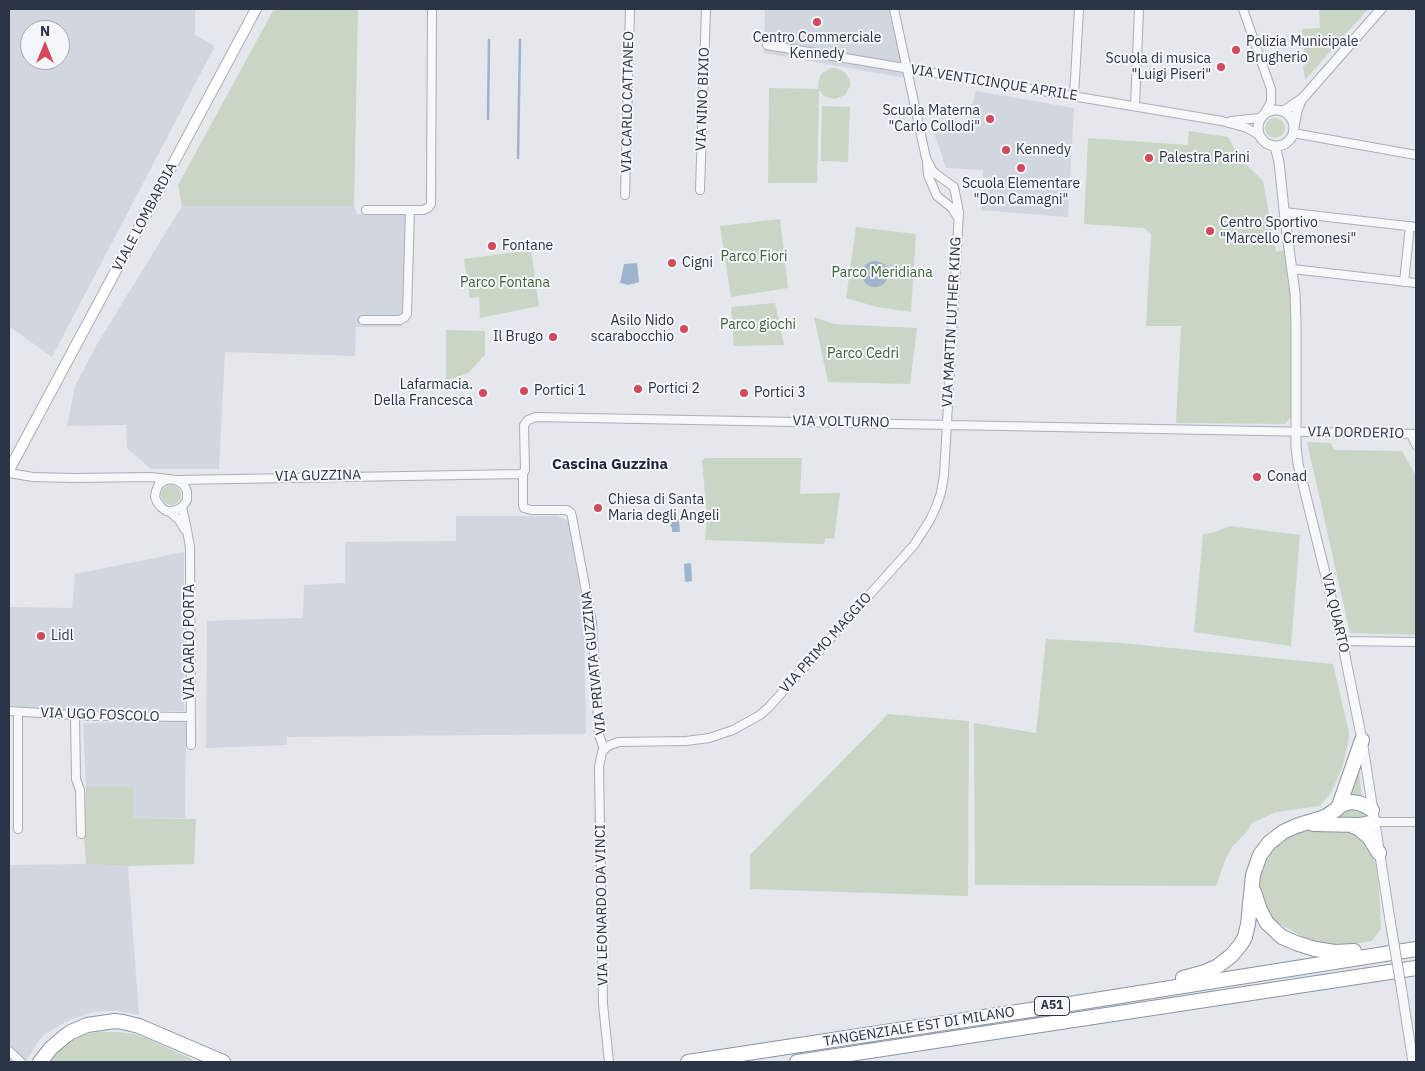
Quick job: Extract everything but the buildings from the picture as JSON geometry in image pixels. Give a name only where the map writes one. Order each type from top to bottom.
[{"type":"highway","points":[[1339,806],[1362,740]]},
{"type":"highway","points":[[1070,1004],[1134,986],[1197,974],[1221,964],[1234,952],[1245,937],[1249,921],[1252,878],[1257,860],[1267,845],[1283,832],[1302,824],[1330,815],[1339,806],[1350,802],[1365,805],[1373,816],[1360,825],[1302,824]]},
{"type":"highway","points":[[1347,824],[1358,828],[1369,837],[1379,853]]},
{"type":"highway","points":[[1252,878],[1257,903],[1268,923],[1279,935],[1296,944],[1320,950],[1339,952],[1416,942]]},
{"type":"highway","name":"TANGENZIALE EST DI MILANO","points":[[688,1062],[1070,1004],[1416,948]]},
{"type":"highway","name":"TANGENZIALE EST DI MILANO","points":[[797,1062],[1416,968]]},
{"type":"highway","points":[[1382,973],[1416,974]]},
{"type":"highway","points":[[40,1062],[64,1037],[87,1025],[115,1021],[130,1024],[224,1062]]},
{"type":"highway","points":[[182,1045],[200,1062]]},
{"type":"main road","name":"VIALE LOMBARDIA","points":[[9,472],[256,9]]},
{"type":"street","points":[[366,210],[427,209],[430,206],[432,9]]},
{"type":"street","name":"VIA CARLO CATTANEO","points":[[625,195],[630,9]]},
{"type":"street","name":"VIA NINO BIXIO","points":[[700,190],[706,9]]},
{"type":"street","points":[[894,9],[928,175],[939,199],[955,211],[958,220]]},
{"type":"street","points":[[1074,96],[1078,9]]},
{"type":"street","points":[[1135,106],[1139,9]]},
{"type":"street","points":[[1243,9],[1271,90],[1272,101],[1258,124],[1259,135],[1266,143],[1279,145],[1291,138],[1297,111],[1303,98]]},
{"type":"street","points":[[1284,111],[1303,98],[1381,9]]},
{"type":"street","name":"VIA VENTICINQUE APRILE","points":[[767,45],[1222,121],[1247,128],[1259,135]]},
{"type":"street","points":[[1262,116],[1274,109],[1284,111],[1291,118],[1294,130]]},
{"type":"street","name":"VIA VENTICINQUE APRILE","points":[[1222,121],[1262,116]]},
{"type":"street","points":[[1294,130],[1416,155]]},
{"type":"street","name":"VIA QUARTO","points":[[1279,145],[1281,151],[1280,162],[1284,212],[1296,312],[1296,447],[1298,464],[1342,642],[1362,740],[1413,1062]]},
{"type":"street","points":[[926,158],[932,170],[954,186],[955,193],[953,198],[950,201],[942,201]]},
{"type":"street","points":[[936,194],[938,185],[948,182]]},
{"type":"street","name":"VIA MARTIN LUTHER KING","points":[[946,424],[959,212],[955,193]]},
{"type":"street","points":[[364,320],[400,320],[408,314],[410,210]]},
{"type":"street","points":[[1284,212],[1413,226],[1404,282]]},
{"type":"street","points":[[1292,269],[1416,283]]},
{"type":"street","name":"VIA VOLTURNO","points":[[523,473],[525,470],[524,425],[528,420],[536,416],[1179,428],[1296,432]]},
{"type":"street","name":"VIA PRIMO MAGGIO","points":[[604,749],[611,744],[622,742],[686,741],[709,738],[733,730],[750,721],[769,707],[922,533],[936,508],[941,493],[944,475],[946,424]]},
{"type":"street","name":"VIA DORDERIO","points":[[1296,432],[1414,434]]},
{"type":"street","points":[[1414,434],[1416,445]]},
{"type":"street","name":"VIA GUZZINA","points":[[9,472],[33,477],[138,477],[173,480],[523,473]]},
{"type":"street","name":"VIA PRIVATA GUZZINA","points":[[523,473],[524,508],[531,510],[567,510],[571,512],[592,623],[600,735],[604,749]]},
{"type":"street","points":[[138,477],[150,482],[156,490]]},
{"type":"street","name":"VIA GUZZINA","points":[[185,487],[200,479]]},
{"type":"street","points":[[173,480],[182,483],[185,487],[188,496],[182,508],[169,511],[161,507],[157,502],[155,497],[156,490],[159,484],[164,481],[173,480]]},
{"type":"street","name":"VIA CARLO PORTA","points":[[182,508],[189,539],[191,745]]},
{"type":"street","name":"VIA CARLO PORTA","points":[[169,511],[179,520],[189,539]]},
{"type":"street","points":[[1342,642],[1416,642]]},
{"type":"street","name":"VIA UGO FOSCOLO","points":[[9,712],[191,717]]},
{"type":"street","points":[[18,712],[18,829]]},
{"type":"street","points":[[75,715],[76,779],[80,790],[81,834]]},
{"type":"street","name":"VIA LEONARDO DA VINCI","points":[[604,749],[600,755],[599,767],[604,1015],[609,1062]]},
{"type":"street","points":[[9,814],[18,813]]},
{"type":"street","points":[[1373,816],[1416,822]]},
{"type":"street","points":[[9,1051],[20,1062]]},
{"type":"shaded area","points":[[9,9],[195,9],[195,35],[215,46],[52,357],[9,326]]},
{"type":"shaded area","points":[[765,9],[890,9],[905,78],[764,53]]},
{"type":"shaded area","name":"Kennedy","points":[[976,91],[1074,108],[1068,217],[981,210],[983,170],[946,168],[932,127],[965,132]]},
{"type":"shaded area","points":[[182,206],[354,206],[357,214],[406,214],[402,327],[356,327],[355,356],[225,352],[219,469],[151,469],[127,448],[126,425],[67,426],[75,386],[96,346]]},
{"type":"shaded area","points":[[456,516],[557,516],[570,522],[584,619],[586,734],[287,737],[287,745],[206,748],[207,621],[303,618],[304,585],[345,583],[345,542],[456,541]]},
{"type":"shaded area","points":[[184,552],[184,711],[86,711],[9,706],[9,607],[72,608],[75,574]]},
{"type":"shaded area","points":[[186,721],[185,818],[133,818],[133,787],[86,787],[83,723]]},
{"type":"shaded area","points":[[86,864],[128,866],[139,1015],[106,1011],[93,1012],[69,1020],[45,1034],[37,1043],[26,1062],[23,1062],[9,1049],[9,865]]},
{"type":"green space","points":[[274,9],[358,9],[354,206],[182,206],[178,185]]},
{"type":"green space","points":[[1319,9],[1368,9],[1305,80],[1302,29],[1320,28]]},
{"type":"green space","points":[[831,68],[845,72],[850,81],[850,86],[845,95],[835,99],[825,97],[819,90],[817,183],[768,183],[769,88],[818,89],[819,78],[822,73]]},
{"type":"green space","points":[[822,106],[850,107],[848,162],[821,161]]},
{"type":"green space","points":[[1275,118],[1282,121],[1285,128],[1282,135],[1275,138],[1268,135],[1265,128],[1268,121]]},
{"type":"green space","name":"Centro Sportivo \"Marcello Cremonesi\"","points":[[1189,131],[1228,137],[1240,158],[1263,181],[1276,252],[1285,250],[1291,293],[1291,417],[1285,424],[1176,423],[1181,326],[1146,326],[1151,234],[1144,228],[1084,224],[1088,138],[1188,145]]},
{"type":"green space","name":"Parco Fiori","points":[[780,219],[788,288],[731,297],[720,226]]},
{"type":"green space","name":"Parco Meridiana","points":[[856,227],[916,234],[911,312],[877,307],[846,298]]},
{"type":"green space","name":"Parco Fontana","points":[[531,250],[539,306],[480,318],[479,297],[470,298],[464,259]]},
{"type":"green space","name":"Parco giochi","points":[[775,303],[784,345],[734,346],[731,307]]},
{"type":"green space","name":"Parco Cedri","points":[[814,317],[834,324],[917,328],[910,384],[828,382]]},
{"type":"green space","points":[[446,330],[485,331],[485,355],[468,373],[446,381]]},
{"type":"green space","points":[[1307,442],[1330,443],[1335,450],[1402,451],[1416,476],[1416,635],[1350,633]]},
{"type":"green space","points":[[705,458],[802,458],[800,494],[840,493],[834,539],[825,538],[824,544],[705,540],[707,516],[702,461]]},
{"type":"green space","points":[[167,485],[175,485],[181,491],[181,499],[175,505],[167,505],[161,499],[161,491]]},
{"type":"green space","points":[[1230,526],[1300,535],[1291,646],[1194,632],[1203,534]]},
{"type":"green space","points":[[1046,639],[1122,643],[1333,664],[1349,732],[1342,768],[1332,791],[1320,806],[1276,812],[1252,823],[1246,833],[1232,847],[1216,886],[975,885],[974,723],[1036,733]]},
{"type":"green space","points":[[888,714],[969,721],[968,896],[750,889],[750,855]]},
{"type":"green space","points":[[1358,764],[1362,798],[1347,798]]},
{"type":"green space","points":[[86,787],[133,787],[133,818],[196,819],[194,864],[128,866],[86,864],[84,838]]},
{"type":"green space","points":[[1355,807],[1363,811],[1364,818],[1336,820],[1337,813]]},
{"type":"green space","points":[[1318,829],[1344,830],[1361,835],[1372,851],[1378,875],[1381,928],[1372,941],[1348,945],[1320,946],[1271,919],[1261,900],[1258,883],[1275,846],[1284,839],[1300,832]]},
{"type":"green space","points":[[97,1032],[139,1035],[190,1058],[194,1062],[50,1062],[61,1048],[82,1035]]},
{"type":"water","points":[[875,261],[884,265],[888,274],[884,283],[875,287],[866,283],[862,274],[866,265]]},
{"type":"water","points":[[637,263],[639,282],[628,285],[620,283],[624,264]]},
{"type":"water","points":[[672,519],[679,519],[680,532],[672,532],[670,526]]},
{"type":"water","points":[[691,563],[692,581],[685,582],[684,564]]},
{"type":"waterway","points":[[488,119],[489,40]]},
{"type":"waterway","points":[[518,158],[520,40]]},
{"type":"place","name":"Centro Commerciale Kennedy","points":[[817,22]]},
{"type":"place","name":"Polizia Municipale Brugherio","points":[[1236,50]]},
{"type":"place","name":"Scuola di musica \"Luigi Piseri\"","points":[[1221,67]]},
{"type":"place","name":"Scuola Materna \"Carlo Collodi\"","points":[[990,119]]},
{"type":"place","name":"Kennedy","points":[[1006,150]]},
{"type":"place","name":"Palestra Parini","points":[[1149,158]]},
{"type":"place","name":"Scuola Elementare \"Don Camagni\"","points":[[1021,168]]},
{"type":"place","name":"Centro Sportivo \"Marcello Cremonesi\"","points":[[1210,231]]},
{"type":"place","name":"Fontane","points":[[492,246]]},
{"type":"place","name":"Cigni","points":[[672,263]]},
{"type":"place","name":"Asilo Nido scarabocchio","points":[[684,329]]},
{"type":"place","name":"Il Brugo","points":[[553,337]]},
{"type":"place","name":"Portici 2","points":[[638,389]]},
{"type":"place","name":"Portici 1","points":[[524,391]]},
{"type":"place","name":"Lafarmacia. Della Francesca","points":[[483,393]]},
{"type":"place","name":"Portici 3","points":[[744,393]]},
{"type":"place","name":"Conad","points":[[1257,477]]},
{"type":"place","name":"Chiesa di Santa Maria degli Angeli","points":[[598,508]]},
{"type":"place","name":"Lidl","points":[[41,636]]},
{"type":"district","name":"Cascina Guzzina","points":[[610,465]]}]
